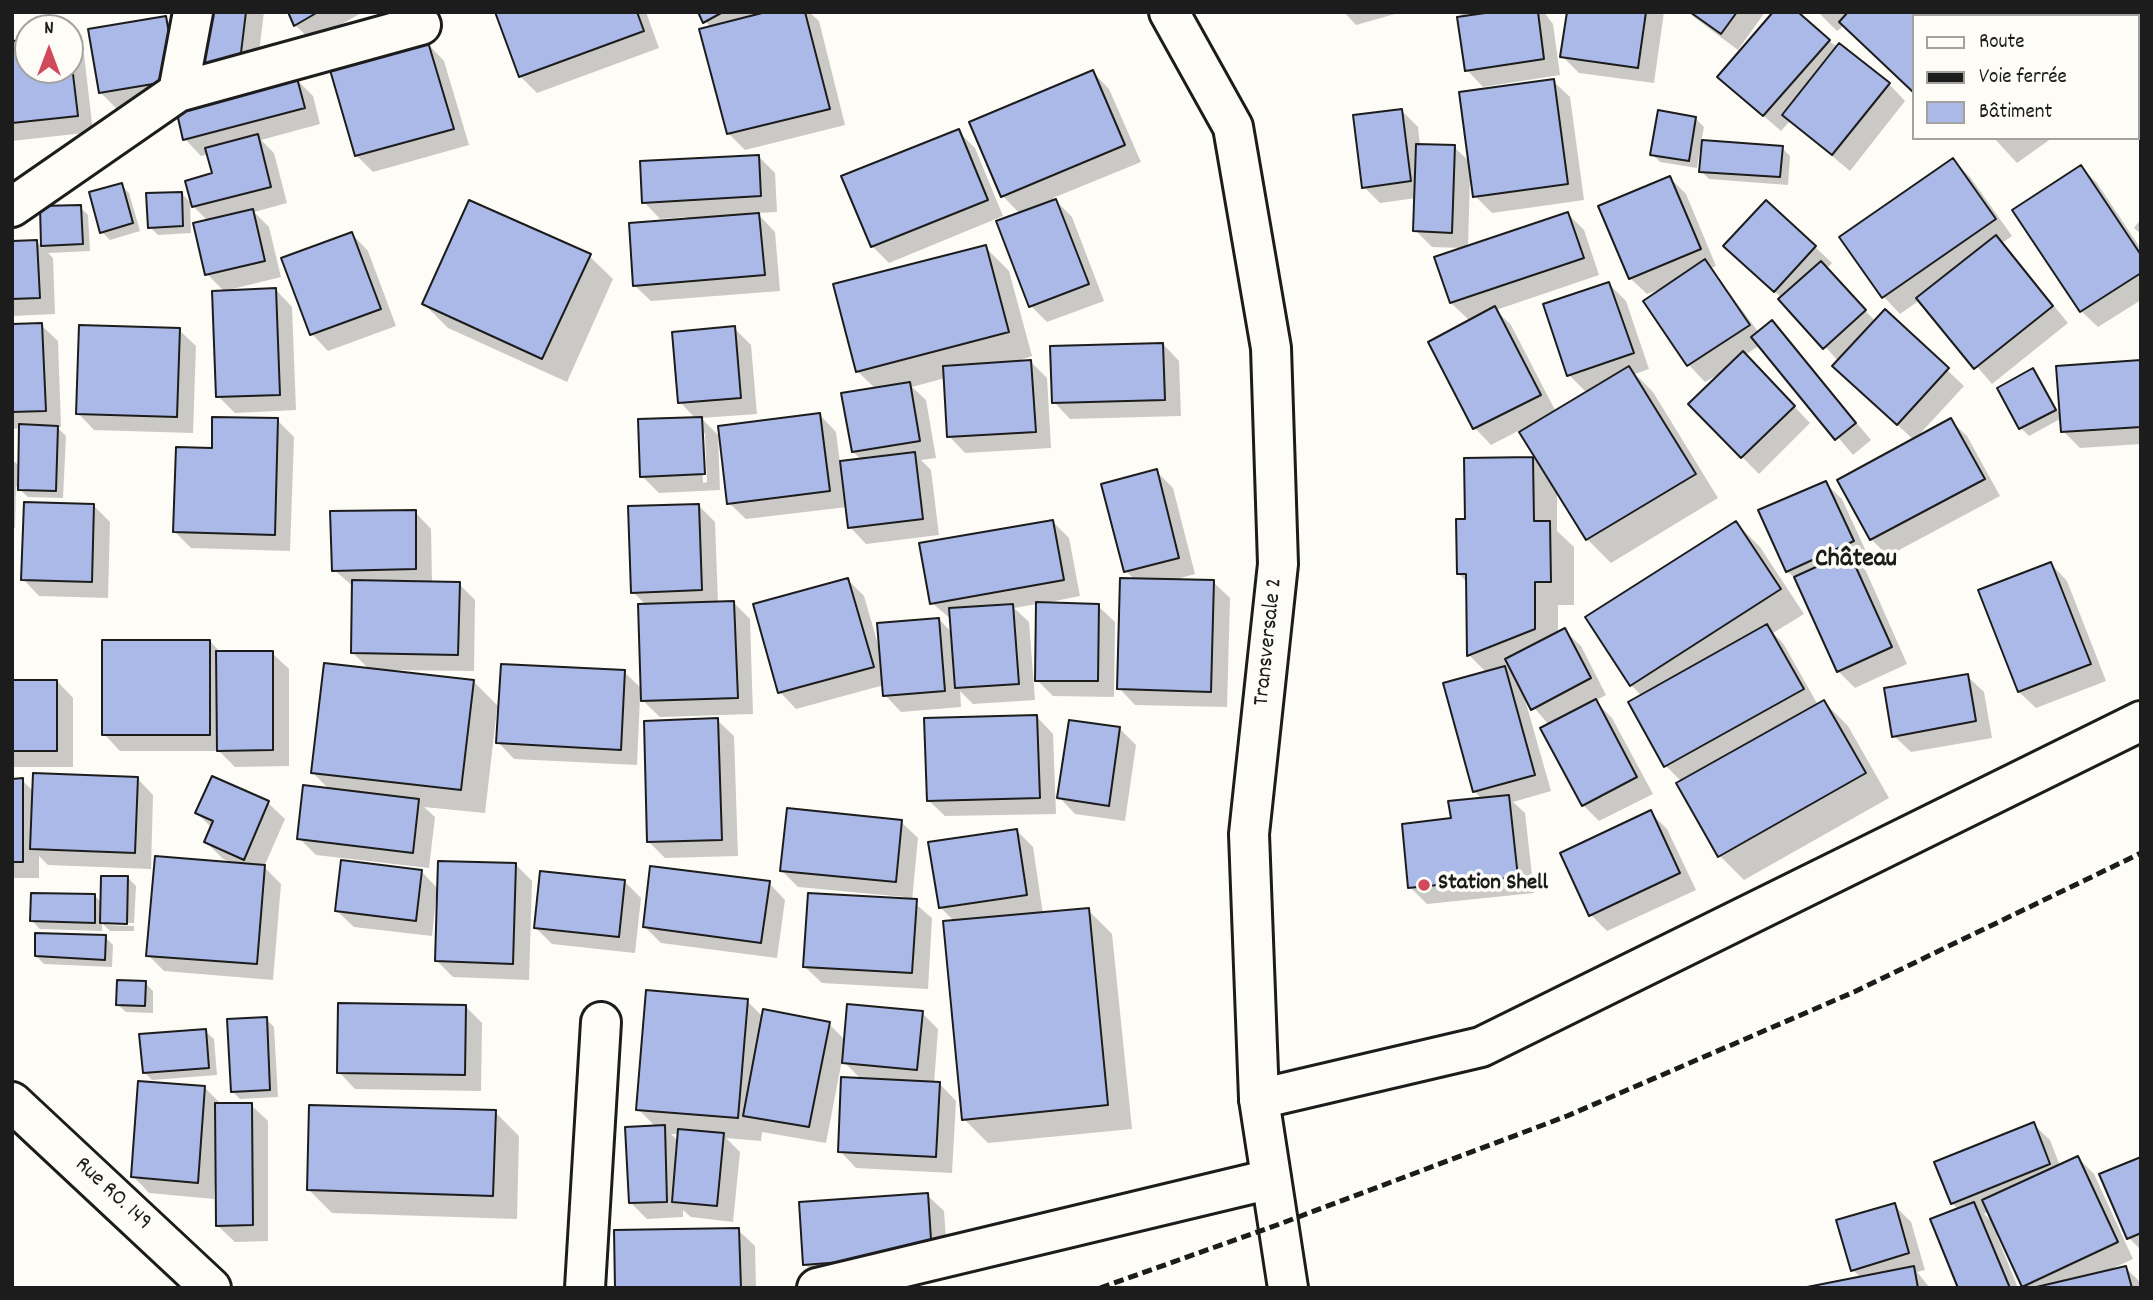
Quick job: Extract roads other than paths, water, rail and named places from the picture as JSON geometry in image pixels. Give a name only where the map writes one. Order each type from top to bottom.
[{"type":"street","points":[[178,92],[193,12]]},
{"type":"street","name":"Transversale 2","points":[[1169,12],[1233,127],[1272,348],[1278,564],[1249,834],[1259,1099],[1288,1288]]},
{"type":"street","points":[[12,206],[178,92],[421,25]]},
{"type":"street","points":[[1259,1099],[1481,1048],[2141,721]]},
{"type":"street","points":[[585,1288],[601,1022]]},
{"type":"street","name":"Rue RO. 149","points":[[12,1102],[211,1288]]},
{"type":"street","points":[[817,1288],[1272,1179]]},
{"type":"railway","points":[[1100,1288],[1567,1116],[1854,992],[2141,853]]},
{"type":"place","name":"Station Shell","points":[[1424,885]]},
{"type":"district","name":"Château","points":[[1856,561]]}]
